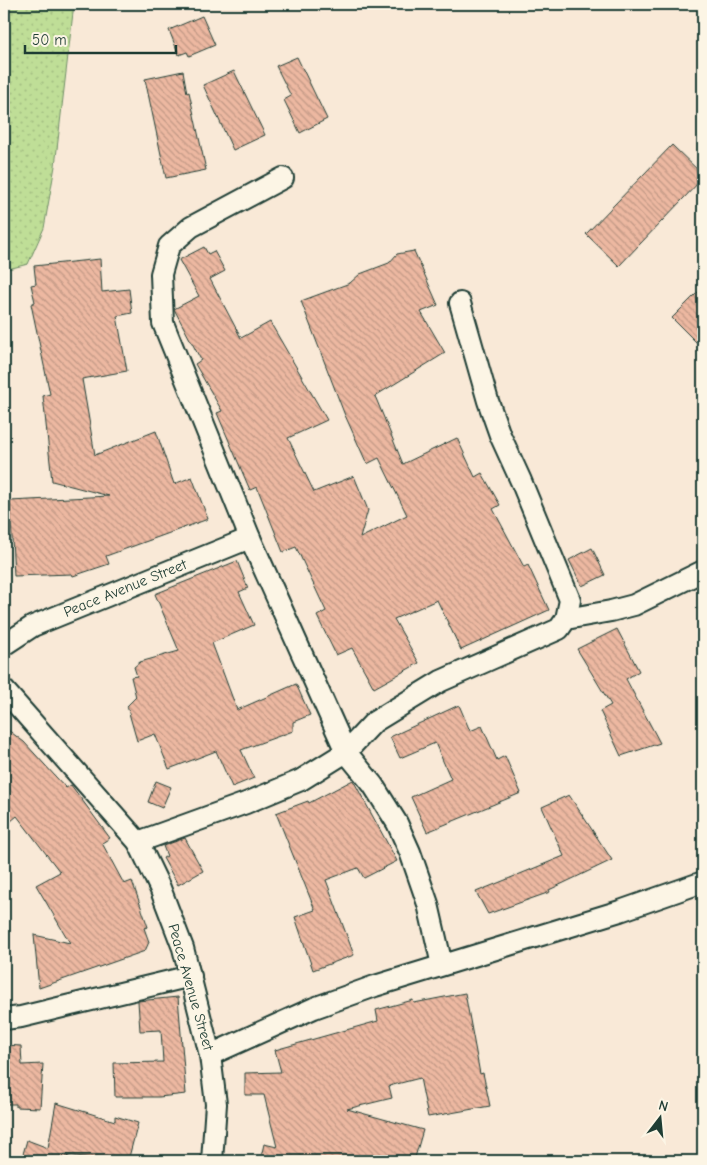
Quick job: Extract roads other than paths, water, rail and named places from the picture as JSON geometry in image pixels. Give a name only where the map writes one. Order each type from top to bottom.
[{"type":"street","points":[[283,178],[191,227],[169,246],[161,274],[163,323],[250,538],[346,752],[373,785],[397,823],[410,852],[428,904],[442,965]]},
{"type":"street","points":[[138,842],[246,803],[301,780],[346,752],[374,722],[440,681],[559,629],[566,619],[570,600],[521,481],[500,436],[460,303]]},
{"type":"street","name":"Peace Avenue Street","points":[[4,645],[33,626],[250,538]]},
{"type":"street","points":[[566,619],[634,605],[703,571]]},
{"type":"street","name":"Peace Avenue Street","points":[[4,690],[138,842],[160,888],[183,948],[210,1055],[216,1104],[212,1161]]},
{"type":"street","points":[[210,1055],[314,1008],[374,986],[620,911],[703,882]]},
{"type":"street","points":[[4,1019],[191,976]]}]
